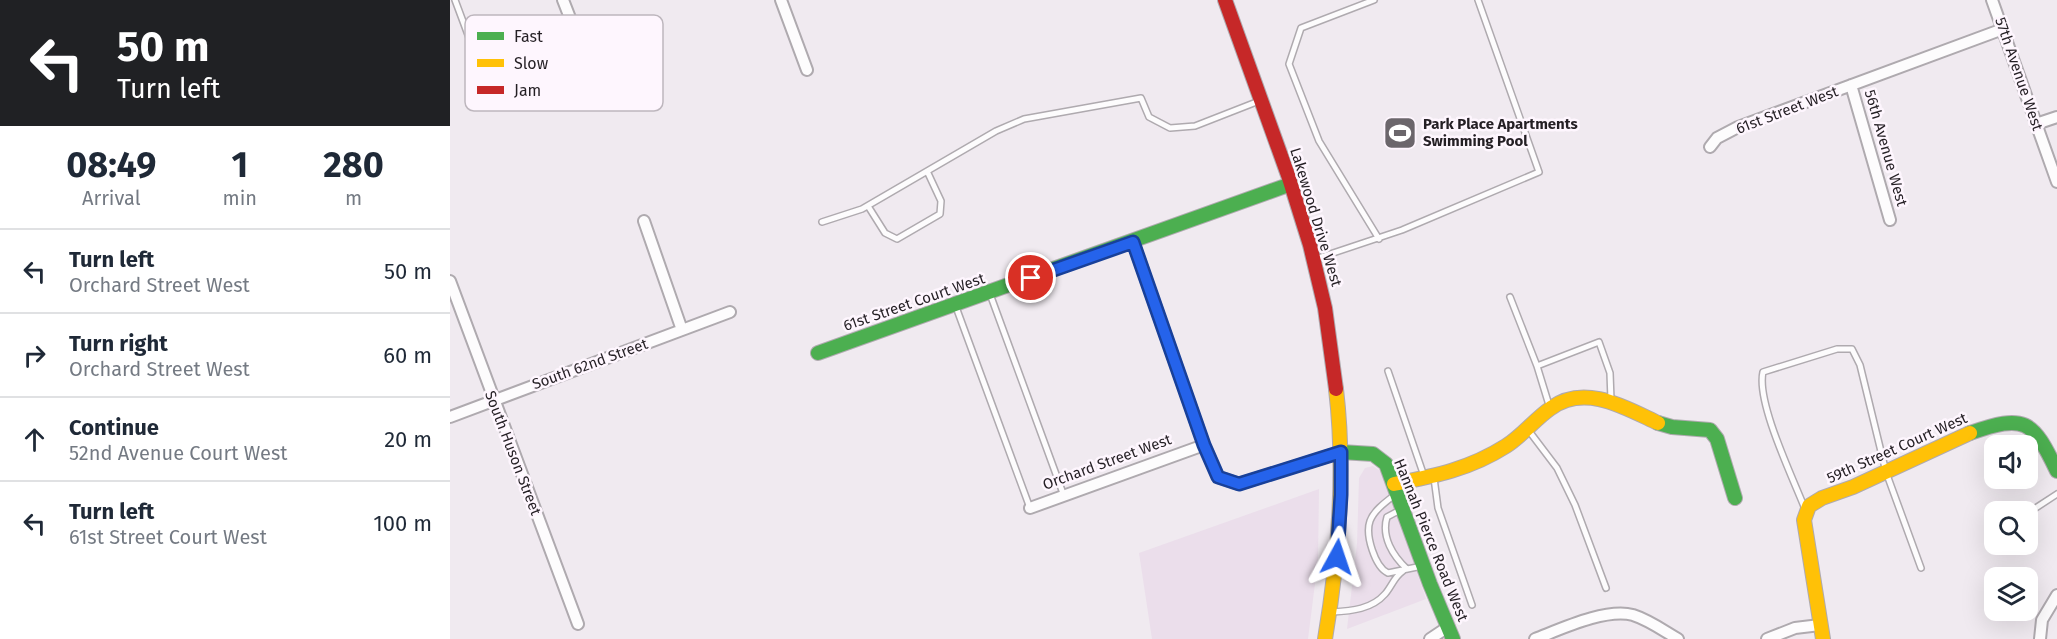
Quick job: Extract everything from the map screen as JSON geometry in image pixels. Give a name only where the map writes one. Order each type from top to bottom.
[{"type":"street","points":[[563,0],[569,15]]},
{"type":"street","points":[[781,0],[807,70]]},
{"type":"street","name":"Lakewood Drive West","points":[[1225,0],[1291,184],[1314,259],[1332,352],[1341,452]]},
{"type":"street","name":"57th Avenue West","points":[[1992,0],[2057,182]]},
{"type":"street","name":"61st Street West","points":[[1710,147],[1717,138],[1738,127],[2003,29]]},
{"type":"street","name":"56th Avenue West","points":[[1851,85],[1890,220]]},
{"type":"street","points":[[2036,124],[2057,117]]},
{"type":"street","name":"61st Street Court West","points":[[818,353],[1291,184]]},
{"type":"street","points":[[644,221],[682,330]]},
{"type":"street","points":[[1133,242],[1204,445],[1218,477],[1239,484],[1341,452],[1340,537],[1325,639]]},
{"type":"street","name":"South Huson Street","points":[[450,281],[578,624]]},
{"type":"street","name":"South 62nd Street","points":[[450,417],[730,312]]},
{"type":"street","points":[[1396,488],[1454,471],[1491,456],[1528,429],[1550,408],[1574,398],[1586,396],[1611,401],[1658,423],[1672,427],[1710,430],[1717,439],[1736,498]]},
{"type":"street","name":"59th Street Court West","points":[[1806,511],[1815,501],[1852,488],[1928,451],[2006,422],[2022,422],[2029,426],[2037,435],[2057,471]]},
{"type":"street","name":"Orchard Street West","points":[[1029,508],[1204,445]]},
{"type":"street","name":"Hannah Pierce Road West","points":[[1341,452],[1365,452],[1378,456],[1386,464],[1450,633]]},
{"type":"street","points":[[1767,639],[1795,628],[1822,632],[1804,525],[1806,511]]},
{"type":"street","points":[[2040,639],[2042,620],[2057,595]]},
{"type":"street","points":[[1535,639],[1599,617],[1623,614],[1644,619],[1675,638]]},
{"type":"street","points":[[1430,639],[1450,633]]},
{"type":"lane","points":[[455,0],[465,27]]},
{"type":"lane","points":[[1374,0],[1301,28],[1289,64],[1319,141],[1378,239]]},
{"type":"lane","points":[[1314,259],[1402,230],[1539,172],[1478,0]]},
{"type":"lane","points":[[822,222],[868,206],[996,131],[1024,119],[1141,98],[1149,117],[1170,128],[1195,126],[1261,100]]},
{"type":"lane","points":[[868,206],[885,233],[897,239],[940,214],[941,201],[927,171]]},
{"type":"lane","points":[[990,293],[1064,496]]},
{"type":"lane","points":[[1510,297],[1537,366],[1550,408]]},
{"type":"lane","points":[[955,305],[1029,508]]},
{"type":"lane","points":[[1537,366],[1599,342],[1610,373],[1611,401]]},
{"type":"lane","points":[[1806,511],[1771,423],[1761,382],[1763,372],[1837,349],[1852,349],[1860,365],[1886,472],[1922,568]]},
{"type":"lane","points":[[1388,371],[1429,477],[1472,605]]},
{"type":"lane","points":[[1528,429],[1557,468],[1575,505],[1606,588]]},
{"type":"lane","points":[[1396,488],[1370,520],[1369,530],[1373,554],[1381,569],[1388,573],[1423,566]]},
{"type":"lane","points":[[2038,506],[2057,494]]},
{"type":"lane","points":[[1403,508],[1387,517],[1386,528],[1391,551],[1407,569]]},
{"type":"lane","points":[[1330,612],[1352,611],[1369,605],[1384,595],[1399,574],[1407,569]]},
{"type":"shaded area","name":"Park Place Apartments Swimming Pool","points":[[1399,120],[1406,124],[1408,131],[1405,139],[1398,144],[1386,121]]},
{"type":"shaded area","points":[[1373,466],[1383,473],[1426,599],[1347,629],[1357,544],[1359,478],[1365,468]]},
{"type":"shaded area","points":[[1319,489],[1318,560],[1308,639],[1152,639],[1139,553]]},
{"type":"traffic: fast","points":[[818,353],[1291,184]]},
{"type":"traffic: fast","points":[[1658,423],[1672,427],[1710,430],[1717,439],[1735,498]]},
{"type":"traffic: fast","points":[[1970,433],[2003,424],[2025,425],[2041,440],[2057,471]]},
{"type":"traffic: fast","points":[[1341,452],[1373,454],[1386,464],[1430,584],[1453,639]]},
{"type":"traffic: slow","points":[[1325,639],[1340,514],[1339,420],[1336,389]]},
{"type":"traffic: slow","points":[[1394,484],[1438,475],[1479,461],[1512,442],[1539,417],[1564,401],[1578,398],[1605,400],[1658,423]]},
{"type":"traffic: slow","points":[[1823,639],[1804,520],[1809,506],[1822,498],[1853,487],[1970,433]]},
{"type":"traffic: jam","points":[[1225,0],[1289,178],[1310,245],[1325,308],[1336,389]]},
{"type":"place","name":"Park Place Apartments Swimming Pool","points":[[1400,133]]},
{"type":"route","points":[[1031,278],[1133,242],[1204,445],[1218,477],[1239,484],[1341,452],[1340,537],[1337,557]]}]
